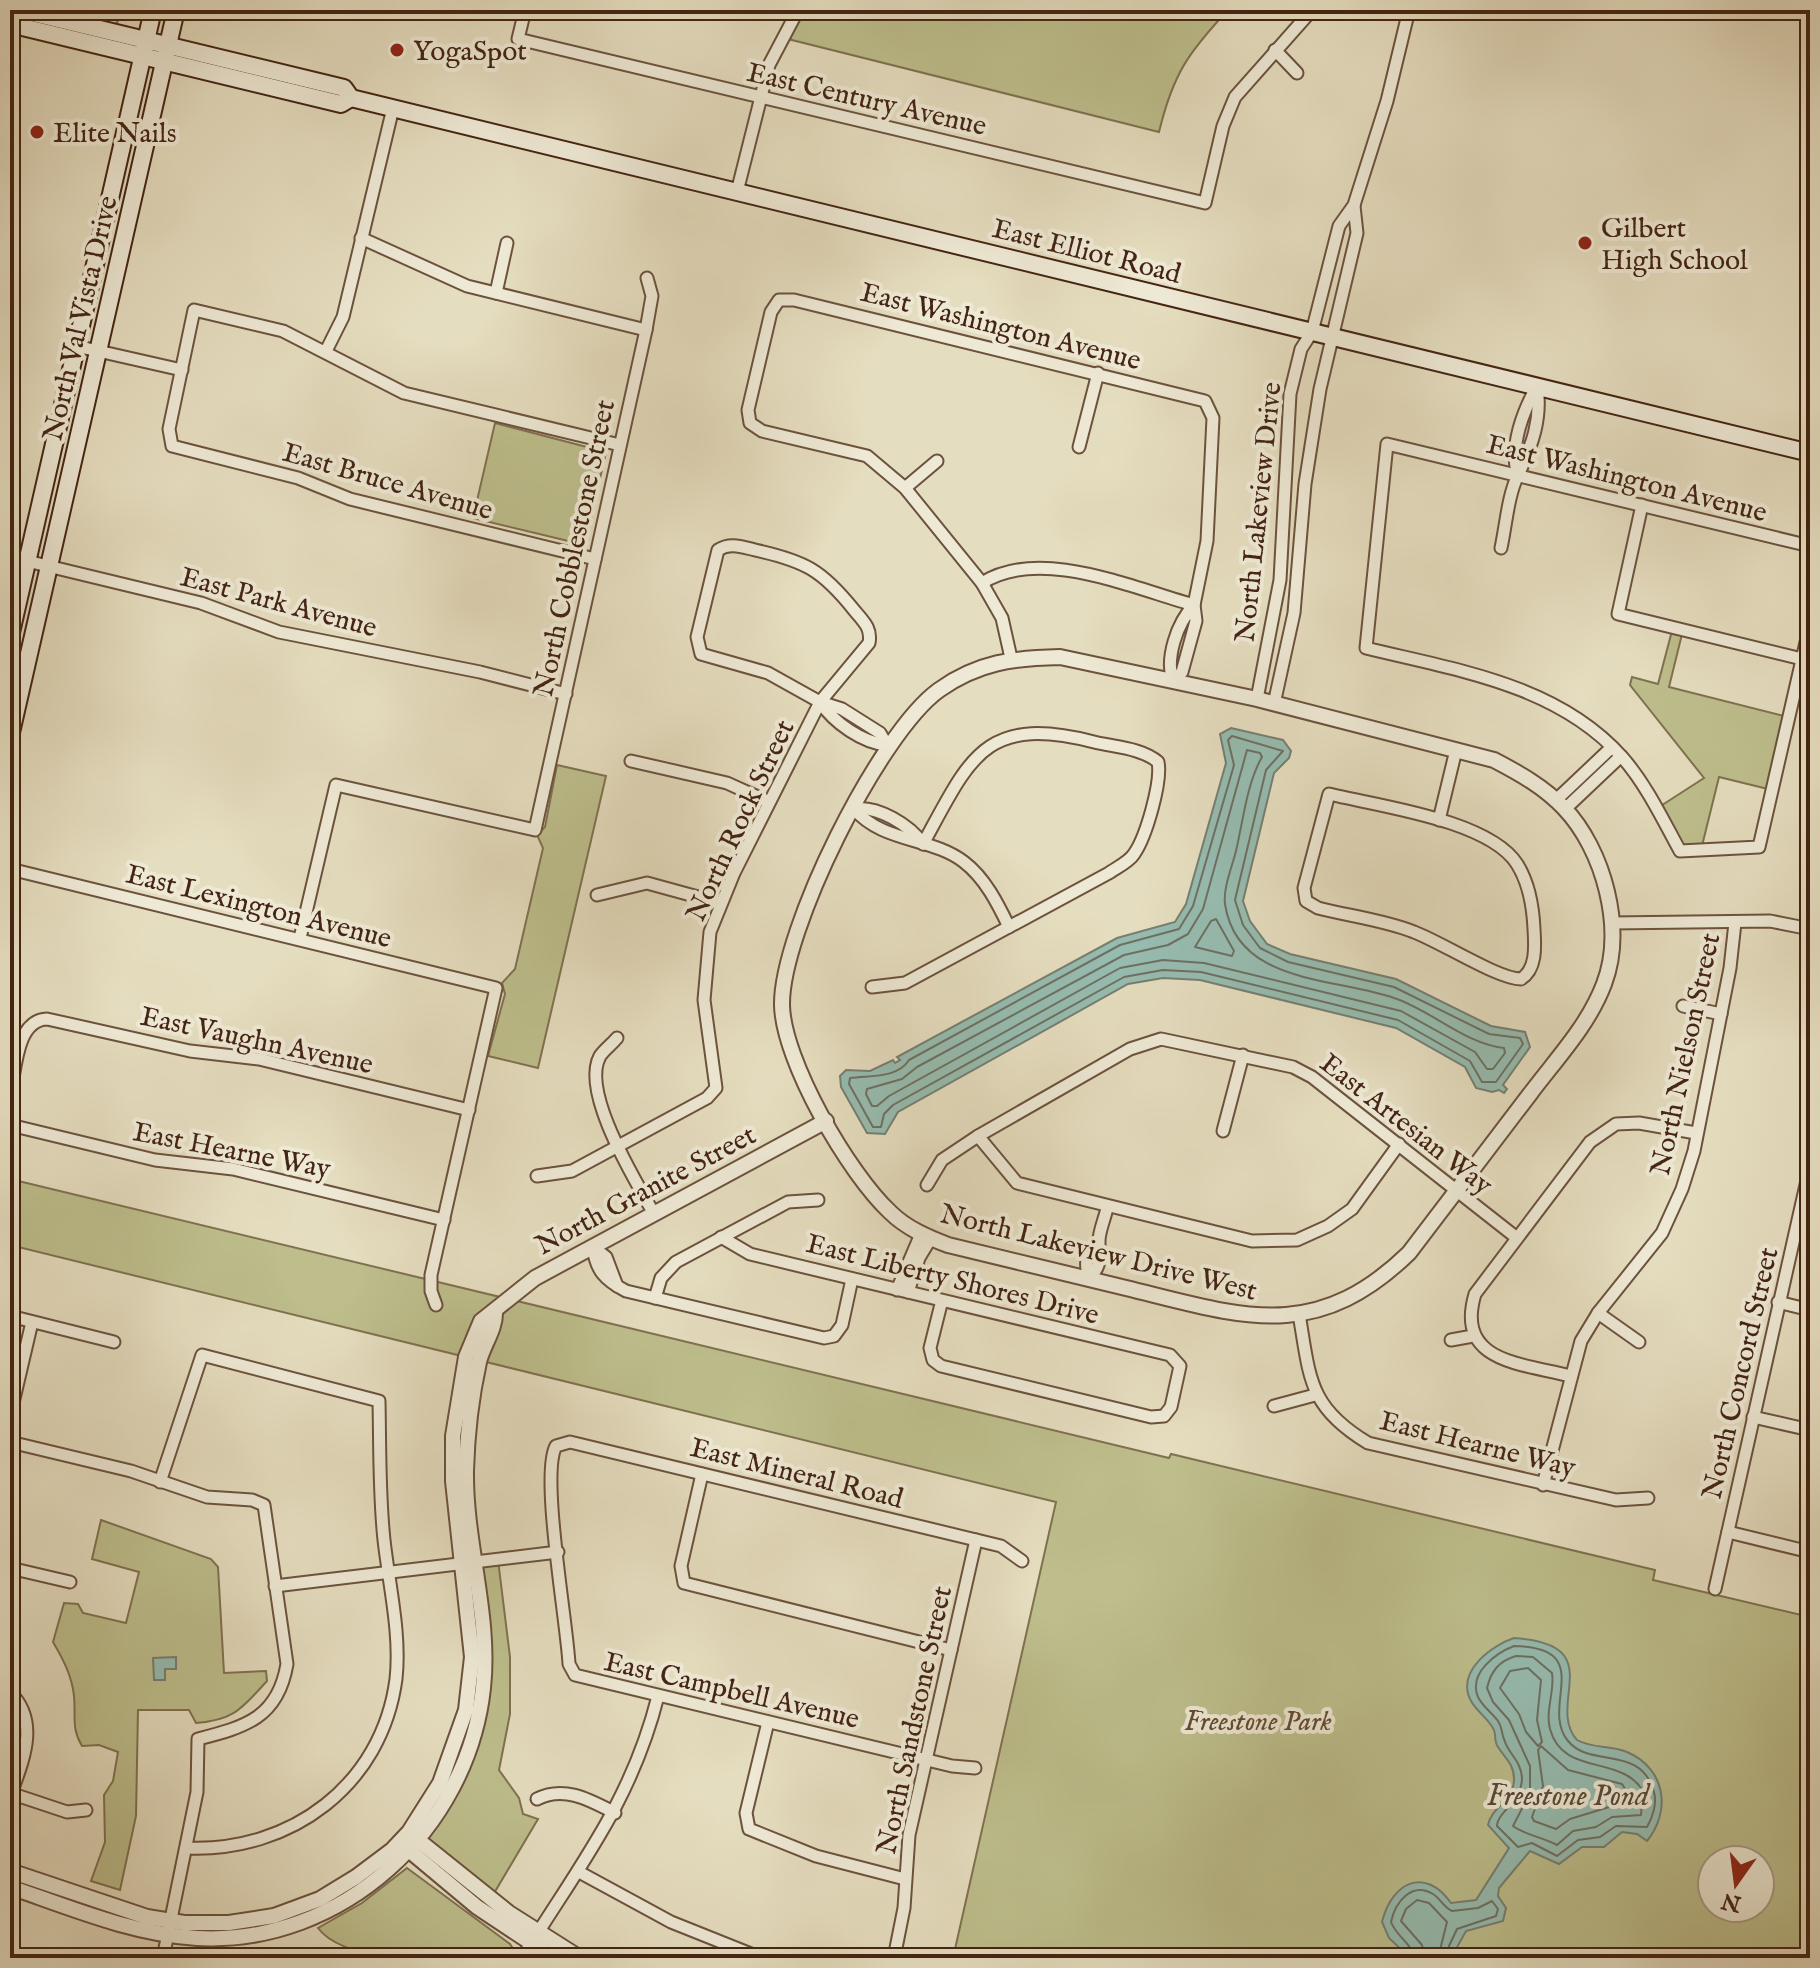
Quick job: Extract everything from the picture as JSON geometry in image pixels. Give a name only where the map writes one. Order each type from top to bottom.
[{"type":"main road","name":"East Elliot Road","points":[[21,10],[144,48]]},
{"type":"main road","name":"North Val Vista Drive","points":[[10,637],[153,10]]},
{"type":"main road","name":"North Val Vista Drive","points":[[10,737],[13,706],[29,652],[176,10]]},
{"type":"main road","name":"East Elliot Road","points":[[10,24],[291,75],[344,88],[351,98],[1810,453]]},
{"type":"main road","name":"East Elliot Road","points":[[166,53],[247,82],[341,104],[351,98]]},
{"type":"main road","points":[[247,82],[261,76],[280,80],[291,75]]},
{"type":"main road","points":[[23,584],[26,613],[19,644],[22,650],[29,652]]},
{"type":"street","name":"East Century Avenue","points":[[525,10],[518,39],[1205,203],[1223,126],[1235,97],[1275,50]]},
{"type":"street","points":[[737,192],[769,65],[798,10]]},
{"type":"street","points":[[1297,73],[1275,50],[1312,10]]},
{"type":"street","points":[[1354,205],[1387,101],[1409,10]]},
{"type":"street","points":[[326,351],[343,317],[393,108]]},
{"type":"street","name":"North Lakeview Drive","points":[[1265,701],[1280,580],[1290,394],[1301,349],[1312,332],[1339,226],[1354,205]]},
{"type":"street","name":"North Lakeview Drive","points":[[1265,701],[1294,613],[1307,463],[1331,337],[1357,233],[1354,205]]},
{"type":"street","points":[[361,238],[467,286],[646,330]]},
{"type":"street","points":[[496,293],[507,243]]},
{"type":"street","name":"North Cobblestone Street","points":[[300,938],[336,785],[535,830],[646,330],[652,296],[647,278]]},
{"type":"street","name":"East Washington Avenue","points":[[905,488],[867,456],[762,431],[750,423],[748,410],[771,312],[779,300],[794,300],[1098,373],[1196,397],[1209,404],[1213,418],[1207,541],[1194,605]]},
{"type":"street","points":[[76,346],[182,370],[194,310],[283,331],[404,393],[620,445]]},
{"type":"street","name":"East Bruce Avenue","points":[[182,370],[169,429],[169,443],[182,450],[298,478],[350,499],[595,559]]},
{"type":"street","points":[[1079,447],[1098,373]]},
{"type":"street","points":[[1501,548],[1518,475],[1513,460],[1526,405],[1537,386]]},
{"type":"street","name":"East Washington Avenue","points":[[1611,748],[1568,713],[1530,692],[1366,648],[1387,444],[1810,546]]},
{"type":"street","points":[[937,461],[905,488],[982,583],[1002,618],[1011,658]]},
{"type":"street","points":[[1642,505],[1618,614],[1802,659]]},
{"type":"street","name":"North Rock Street","points":[[618,1147],[707,1098],[716,1088],[704,1000],[710,932],[720,903],[820,702],[870,638],[866,624],[835,586],[813,568],[787,557],[735,546],[722,547],[716,554],[697,637],[698,650],[709,658],[768,673],[820,702]]},
{"type":"street","name":"East Park Avenue","points":[[27,561],[201,603],[279,632],[480,672],[566,694]]},
{"type":"street","points":[[982,583],[995,575],[1027,566],[1075,572],[1194,605],[1196,621],[1182,672],[1173,682]]},
{"type":"street","points":[[1560,805],[1611,748],[1621,756],[1680,851],[1759,847],[1810,625]]},
{"type":"street","name":"North Lakeview Drive West","points":[[1060,657],[1265,701],[1494,760],[1528,778],[1560,805],[1605,882],[1611,923],[1605,981],[1580,1032],[1409,1253],[1381,1280],[1350,1300],[1299,1314],[1238,1316],[926,1236],[892,1214],[866,1187],[798,1069],[787,1035],[782,1005],[787,967],[797,930],[887,745],[916,709],[937,691],[976,669],[1011,658],[1060,657]]},
{"type":"street","points":[[820,702],[860,719],[880,733],[887,745]]},
{"type":"street","points":[[872,987],[905,983],[1133,856],[1147,823],[1158,776],[1158,762],[1144,754],[1071,736],[1032,732],[1007,738],[985,748],[964,768],[923,844]]},
{"type":"street","points":[[1439,820],[1456,750]]},
{"type":"street","points":[[1560,805],[1621,756]]},
{"type":"street","points":[[631,761],[727,783],[769,802]]},
{"type":"street","points":[[1329,794],[1439,820],[1478,831],[1516,862],[1533,902],[1535,948],[1530,971],[1521,979],[1508,978],[1448,945],[1410,930],[1318,908],[1306,901],[1304,888],[1329,794]]},
{"type":"street","points":[[854,809],[863,819],[908,841],[963,861],[992,892],[1009,927]]},
{"type":"street","name":"East Lexington Avenue","points":[[10,869],[496,988],[469,1110]]},
{"type":"street","points":[[597,895],[647,883],[720,903]]},
{"type":"street","points":[[1611,923],[1770,921],[1810,929]]},
{"type":"street","name":"North Nielson Street","points":[[1543,1485],[1581,1341],[1598,1313],[1662,1233],[1682,1189],[1721,1014],[1735,923]]},
{"type":"street","points":[[1683,1006],[1721,1014]]},
{"type":"street","name":"East Vaughn Avenue","points":[[10,1094],[23,1036],[34,1021],[55,1019],[181,1050],[259,1059],[469,1110]]},
{"type":"street","points":[[617,1038],[599,1058],[597,1079],[604,1120],[654,1214]]},
{"type":"street","name":"East Artesian Way","points":[[927,1185],[942,1160],[978,1136],[1130,1049],[1161,1039],[1293,1067],[1312,1077],[1517,1238]]},
{"type":"street","points":[[1223,1131],[1243,1055]]},
{"type":"street","points":[[436,1305],[431,1280],[469,1110]]},
{"type":"street","name":"North Granite Street","points":[[409,1842],[448,1767],[466,1710],[472,1657],[466,1474],[473,1359],[495,1321],[495,1311],[526,1283],[826,1121]]},
{"type":"street","points":[[1570,1376],[1494,1356],[1473,1336],[1468,1316],[1475,1294],[1590,1142],[1616,1124],[1639,1123],[1696,1133]]},
{"type":"street","name":"East Hearne Way","points":[[10,1125],[155,1160],[233,1169],[444,1220]]},
{"type":"street","points":[[978,1136],[1017,1183],[1107,1208],[1252,1241],[1297,1240],[1328,1226],[1352,1209],[1399,1144]]},
{"type":"street","points":[[537,1176],[564,1174],[618,1147]]},
{"type":"street","name":"North Concord Street","points":[[1715,1589],[1810,1167]]},
{"type":"street","points":[[655,1298],[661,1278],[670,1266],[788,1202],[818,1200]]},
{"type":"street","points":[[1089,1279],[1085,1264],[1088,1252],[1099,1241],[1107,1208]]},
{"type":"street","points":[[902,1291],[926,1236]]},
{"type":"street","name":"East Liberty Shores Drive","points":[[721,1237],[750,1254],[942,1300],[1177,1360],[1180,1371],[1171,1407],[1164,1416],[1151,1417],[941,1366],[933,1360],[930,1348],[942,1300]]},
{"type":"street","points":[[593,1247],[595,1262],[603,1277],[617,1286],[655,1298],[829,1338],[840,1329],[852,1279]]},
{"type":"street","points":[[1778,1302],[1810,1310]]},
{"type":"street","points":[[1598,1313],[1639,1342]]},
{"type":"street","name":"East Hearne Way","points":[[1299,1314],[1315,1395],[1337,1425],[1368,1443],[1616,1500],[1648,1498]]},
{"type":"street","points":[[10,1316],[114,1342]]},
{"type":"street","points":[[10,1416],[32,1322]]},
{"type":"street","points":[[1451,1340],[1473,1336]]},
{"type":"street","points":[[160,1482],[202,1355],[379,1401],[379,1490],[396,1646],[396,1678],[375,1747],[357,1776],[301,1824],[263,1839],[220,1850],[188,1848]]},
{"type":"street","points":[[1274,1406],[1315,1395]]},
{"type":"street","points":[[1753,1417],[1810,1430]]},
{"type":"street","points":[[10,1442],[207,1497],[252,1500],[264,1505],[287,1664],[284,1681],[271,1703],[249,1723],[234,1731],[198,1739],[197,1792],[188,1848],[163,1958]]},
{"type":"street","name":"East Mineral Road","points":[[558,1552],[551,1459],[556,1446],[570,1442],[1008,1548],[1022,1561]]},
{"type":"street","points":[[702,1474],[681,1566],[681,1580],[693,1588],[951,1650]]},
{"type":"street","points":[[1728,1532],[1810,1552]]},
{"type":"street","name":"North Sandstone Street","points":[[894,1958],[907,1845],[976,1540]]},
{"type":"street","points":[[275,1586],[558,1552]]},
{"type":"street","name":"East Campbell Avenue","points":[[558,1552],[572,1672],[583,1678],[926,1760],[975,1768]]},
{"type":"street","points":[[10,1568],[70,1582]]},
{"type":"street","points":[[10,1692],[23,1709],[28,1731],[26,1750],[10,1795],[67,1812],[86,1810]]},
{"type":"street","points":[[522,1958],[615,1813],[641,1755],[658,1696]]},
{"type":"street","points":[[768,1722],[746,1813],[747,1826],[757,1834],[802,1852],[905,1879]]},
{"type":"street","points":[[537,1799],[550,1794],[574,1794],[615,1813]]},
{"type":"street","points":[[10,1887],[121,1924],[170,1928],[253,1921],[297,1908],[356,1877],[409,1842],[480,1891],[554,1958]]},
{"type":"street","points":[[10,1871],[170,1928]]},
{"type":"street","points":[[579,1872],[671,1922],[761,1958]]},
{"type":"street","points":[[534,1938],[580,1958]]},
{"type":"green space","points":[[805,10],[1228,10],[1192,52],[1176,79],[1159,132],[788,39]]},
{"type":"green space","points":[[495,423],[606,452],[585,545],[473,518]]},
{"type":"green space","points":[[1673,627],[1683,630],[1669,687],[1788,717],[1772,790],[1719,777],[1701,850],[1680,851],[1656,809],[1704,778],[1630,685],[1632,677],[1658,684]]},
{"type":"green space","points":[[557,765],[606,776],[538,1068],[488,1056],[505,994],[502,983],[515,969],[543,848],[537,835],[545,827]]},
{"type":"green space","name":"Freestone Park","points":[[10,1179],[1169,1458],[1171,1454],[1655,1570],[1653,1580],[1810,1617],[1810,1958],[953,1958],[1056,1502],[10,1245]]},
{"type":"green space","points":[[101,1520],[211,1559],[218,1567],[224,1673],[266,1671],[267,1681],[237,1711],[220,1719],[196,1723],[189,1710],[138,1710],[136,1816],[120,1890],[91,1881],[105,1842],[104,1795],[113,1781],[118,1752],[99,1745],[82,1746],[75,1728],[71,1682],[53,1642],[64,1603],[78,1604],[83,1613],[126,1623],[139,1572],[92,1559]]},
{"type":"green space","points":[[498,1560],[510,1657],[510,1714],[499,1770],[519,1798],[523,1814],[538,1819],[493,1895],[414,1837],[462,1758],[475,1710],[478,1661],[468,1564]]},
{"type":"green space","points":[[407,1868],[510,1944],[512,1947],[504,1958],[432,1959],[377,1955],[353,1950],[333,1941],[318,1928],[362,1903]]},
{"type":"water","points":[[1231,728],[1283,740],[1291,751],[1289,758],[1274,773],[1243,901],[1250,921],[1267,944],[1290,954],[1396,979],[1491,1026],[1525,1032],[1530,1047],[1503,1085],[1507,1089],[1504,1093],[1476,1088],[1465,1067],[1396,1028],[1200,980],[1163,978],[1128,984],[898,1112],[885,1134],[867,1133],[841,1087],[840,1076],[846,1070],[870,1071],[893,1060],[895,1063],[900,1060],[897,1057],[1117,938],[1175,922],[1186,904],[1226,763],[1220,734]]},
{"type":"water","name":"Freestone Pond","points":[[1514,1638],[1543,1643],[1560,1651],[1568,1663],[1567,1710],[1569,1726],[1577,1740],[1627,1752],[1650,1768],[1661,1791],[1660,1816],[1647,1841],[1637,1834],[1622,1832],[1604,1847],[1582,1847],[1559,1864],[1530,1851],[1499,1888],[1498,1896],[1506,1908],[1503,1921],[1466,1931],[1456,1949],[1456,1958],[1410,1958],[1389,1938],[1382,1922],[1393,1897],[1410,1884],[1420,1882],[1431,1885],[1451,1903],[1476,1900],[1509,1848],[1488,1825],[1513,1787],[1512,1769],[1497,1745],[1492,1726],[1471,1701],[1467,1690],[1468,1679],[1479,1661]]},
{"type":"water","points":[[176,1657],[176,1669],[165,1669],[165,1680],[154,1680],[153,1658]]},
{"type":"waterway","points":[[117,22],[120,10]]},
{"type":"place","name":"YogaSpot","points":[[397,50]]},
{"type":"place","name":"Elite Nails","points":[[37,132]]},
{"type":"place","name":"Gilbert High School","points":[[1585,243]]}]
